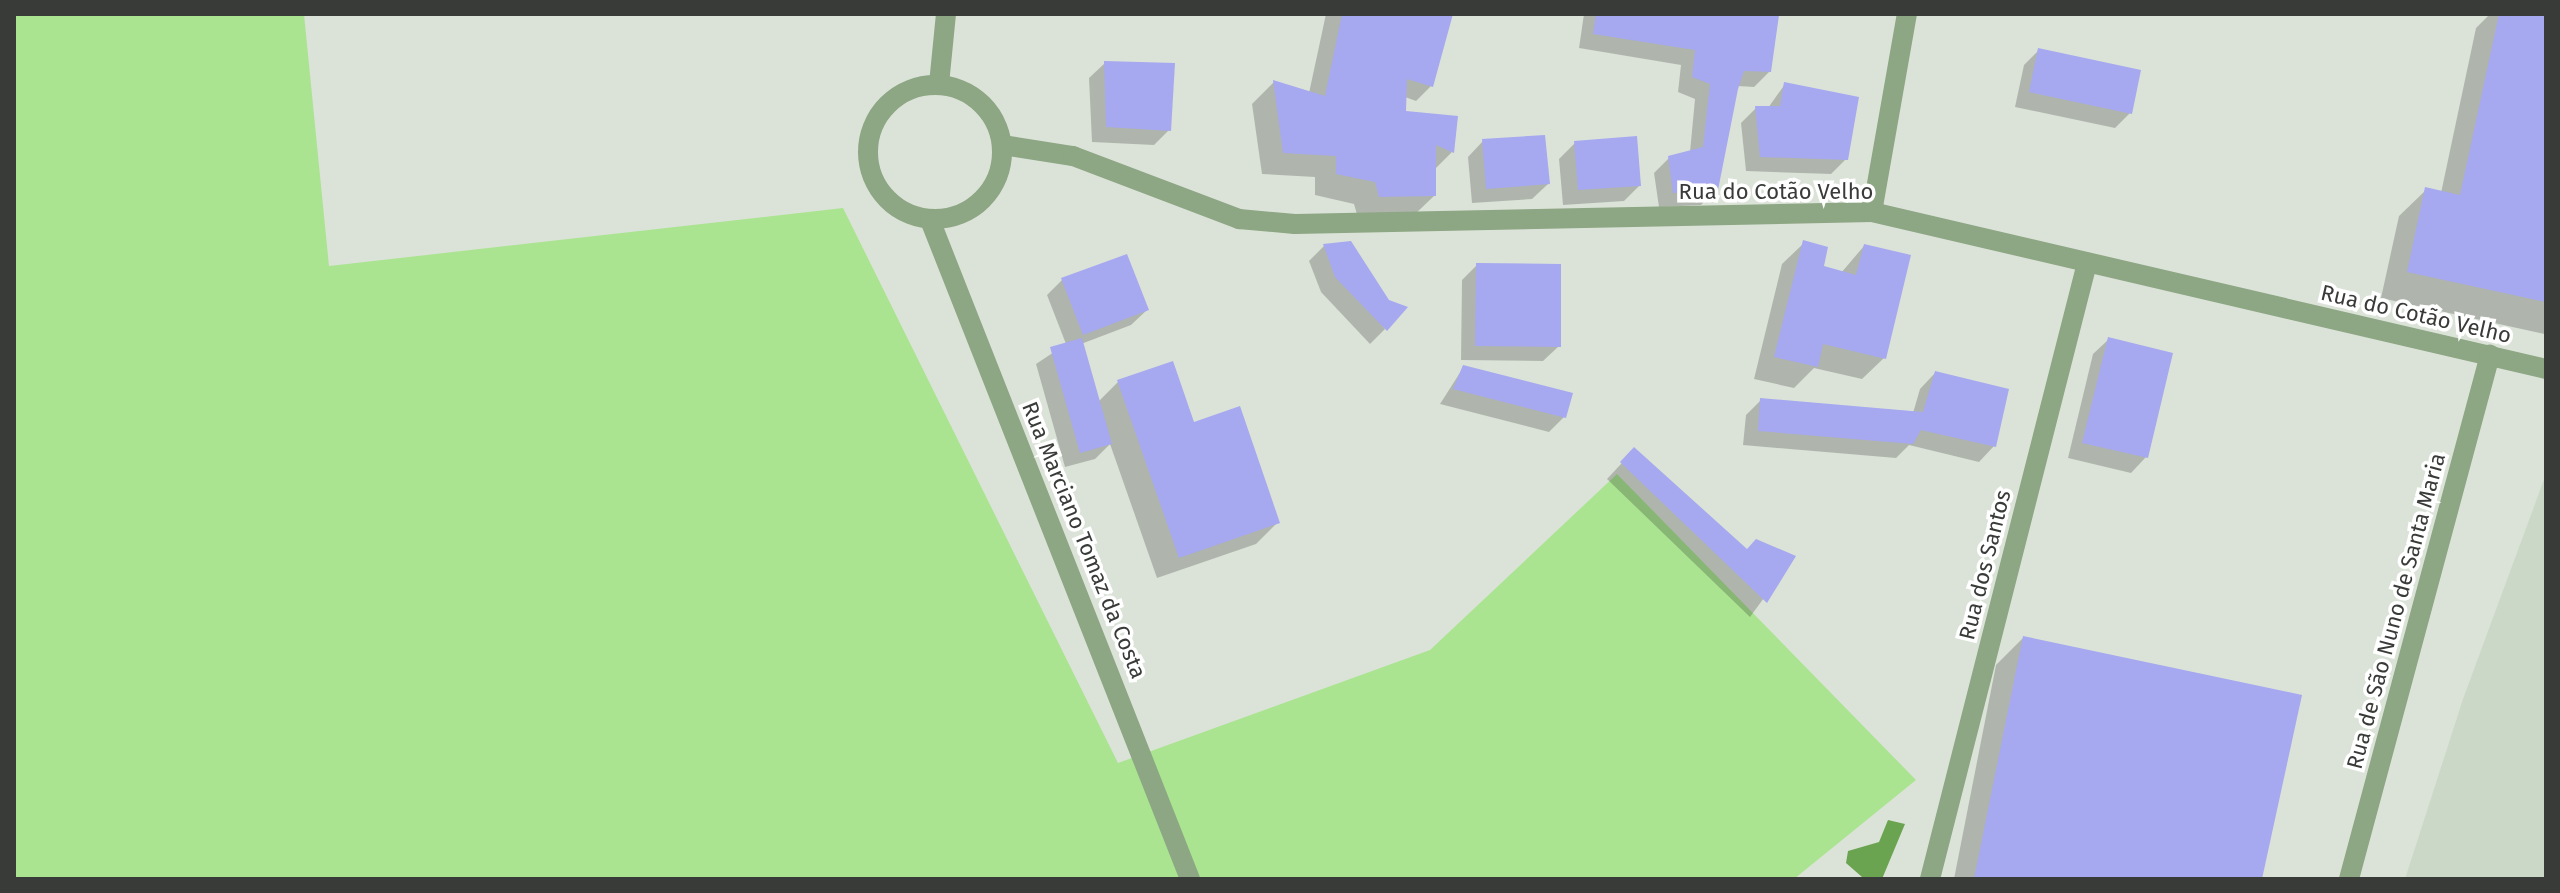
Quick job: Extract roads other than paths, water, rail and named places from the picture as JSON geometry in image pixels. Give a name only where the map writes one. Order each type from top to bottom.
[{"type":"street","points":[[939,84],[946,14]]},
{"type":"street","points":[[1872,212],[1907,14]]},
{"type":"street","points":[[939,84],[988,110],[1002,145],[1002,164],[984,199],[950,218],[930,220],[910,215],[877,189],[867,148],[882,109],[918,86],[939,84]]},
{"type":"street","name":"Rua do Cotão Velho","points":[[1002,145],[1073,156],[1239,219],[1295,224],[1872,212],[2546,369]]},
{"type":"street","name":"Rua Marciano Tomaz da Costa","points":[[930,220],[1190,879]]},
{"type":"street","name":"Rua dos Santos","points":[[1930,879],[2087,263]]},
{"type":"street","name":"Rua de São Nuno de Santa Maria","points":[[2349,879],[2490,355]]}]
